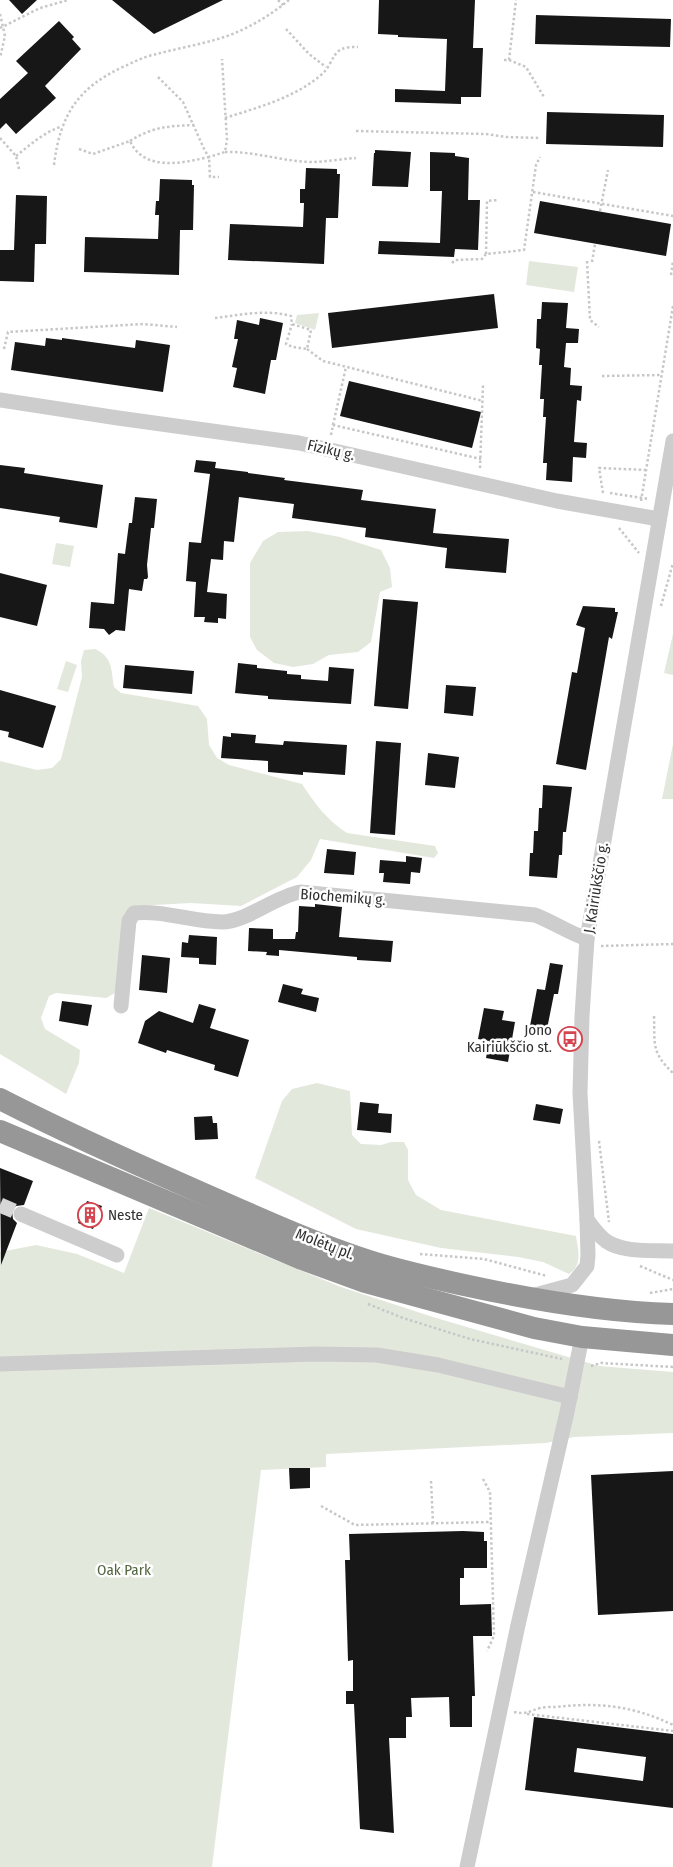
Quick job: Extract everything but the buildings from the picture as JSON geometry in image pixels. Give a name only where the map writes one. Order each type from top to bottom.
[{"type":"highway","name":"Molėtų pl.","points":[[0,1099],[51,1126],[105,1150],[325,1245],[369,1261],[421,1276],[524,1298],[609,1310],[673,1314]]},
{"type":"highway","name":"Molėtų pl.","points":[[0,1131],[302,1259],[365,1282],[534,1328],[582,1337],[673,1345]]},
{"type":"street","name":"Fizikų g.","points":[[0,400],[299,443],[557,501],[659,519]]},
{"type":"street","name":"J. Kairiūkščio g.","points":[[572,1285],[587,1266],[588,1255],[580,1093],[582,1016],[651,568],[673,441]]},
{"type":"street","name":"Biochemikų g.","points":[[121,1006],[129,920],[134,913],[149,912],[222,922],[237,919],[279,898],[300,892],[535,915],[574,934],[594,938]]},
{"type":"street","points":[[20,1214],[117,1255]]},
{"type":"street","points":[[587,1220],[605,1240],[618,1246],[673,1251]]},
{"type":"street","points":[[524,1298],[572,1285]]},
{"type":"street","points":[[468,1867],[500,1710],[582,1337]]},
{"type":"street","points":[[0,1364],[315,1354],[377,1355],[438,1366],[570,1396]]},
{"type":"path","points":[[0,28],[40,8],[68,0]]},
{"type":"path","points":[[278,0],[283,5]]},
{"type":"path","points":[[54,165],[56,144],[61,127],[80,96],[92,84],[108,74],[150,55],[231,35],[255,23],[289,0]]},
{"type":"path","points":[[509,60],[516,0]]},
{"type":"path","points":[[0,14],[5,36],[1,55]]},
{"type":"path","points":[[1,20],[13,20]]},
{"type":"path","points":[[286,29],[309,54],[326,68]]},
{"type":"path","points":[[226,118],[282,100],[322,74],[337,52],[346,46],[358,47]]},
{"type":"path","points":[[222,59],[227,140],[225,152]]},
{"type":"path","points":[[504,60],[509,60],[526,67],[544,97]]},
{"type":"path","points":[[158,77],[182,102],[209,156],[210,177],[218,177]]},
{"type":"path","points":[[79,149],[93,154],[130,142],[145,132],[157,128],[194,125]]},
{"type":"path","points":[[16,156],[44,134],[61,127]]},
{"type":"path","points":[[356,131],[486,134],[506,137],[540,138]]},
{"type":"path","points":[[0,138],[16,156],[19,169]]},
{"type":"path","points":[[130,142],[133,149],[155,162],[184,162],[225,152],[240,151],[310,162],[356,158]]},
{"type":"path","points":[[486,254],[524,250],[536,165],[540,157]]},
{"type":"path","points":[[600,211],[608,170]]},
{"type":"path","points":[[532,192],[673,216]]},
{"type":"path","points":[[452,264],[455,260],[482,259],[486,254],[487,202],[498,200]]},
{"type":"path","points":[[592,262],[595,244]]},
{"type":"path","points":[[587,261],[590,320],[599,327]]},
{"type":"path","points":[[671,275],[673,261]]},
{"type":"path","points":[[643,516],[641,503],[673,306]]},
{"type":"path","points":[[214,318],[268,312],[277,312],[291,316],[292,324],[286,344],[307,349],[323,361],[483,401]]},
{"type":"path","points":[[4,349],[8,332],[143,324],[177,327]]},
{"type":"path","points":[[292,324],[311,330],[307,349]]},
{"type":"path","points":[[327,449],[346,367]]},
{"type":"path","points":[[602,376],[662,375]]},
{"type":"path","points":[[479,483],[483,385]]},
{"type":"path","points":[[333,425],[480,459]]},
{"type":"path","points":[[646,470],[599,468],[603,492],[603,509],[651,568]]},
{"type":"path","points":[[603,492],[662,501]]},
{"type":"path","points":[[660,609],[673,563]]},
{"type":"path","points":[[594,938],[599,946],[673,944]]},
{"type":"path","points":[[654,1016],[655,1046],[660,1060],[673,1073]]},
{"type":"path","points":[[598,1134],[609,1223],[618,1236],[618,1246]]},
{"type":"path","points":[[419,1254],[484,1259],[537,1272],[572,1285]]},
{"type":"path","points":[[647,1293],[673,1289]]},
{"type":"path","points":[[483,1479],[490,1492],[494,1636],[487,1651]]},
{"type":"path","points":[[431,1481],[433,1523]]},
{"type":"path","points":[[321,1506],[355,1525],[491,1522]]},
{"type":"path","points":[[525,1714],[540,1708],[577,1704],[618,1706],[652,1715],[673,1725]]},
{"type":"path","points":[[500,1710],[673,1731]]},
{"type":"green space","points":[[529,261],[578,267],[574,292],[526,285]]},
{"type":"green space","points":[[319,313],[315,330],[295,323],[297,315]]},
{"type":"green space","points":[[308,531],[340,537],[381,550],[390,568],[392,587],[380,592],[371,642],[358,652],[329,655],[313,664],[293,667],[274,663],[257,650],[250,637],[250,563],[263,541],[278,532]]},
{"type":"green space","points":[[56,543],[74,546],[70,567],[52,564]]},
{"type":"green space","points":[[673,634],[673,675],[664,673]]},
{"type":"green space","points":[[95,649],[101,652],[108,660],[114,687],[121,693],[198,706],[207,719],[209,745],[217,758],[229,765],[302,784],[333,823],[347,833],[435,846],[438,853],[434,858],[320,839],[311,860],[297,877],[241,906],[191,903],[135,906],[117,992],[106,998],[56,993],[49,996],[41,1018],[45,1029],[80,1050],[79,1063],[66,1094],[0,1054],[0,761],[37,770],[52,768],[61,759],[82,677],[81,661],[84,650]]},
{"type":"green space","points":[[66,661],[77,665],[68,692],[57,689]]},
{"type":"green space","points":[[673,744],[673,799],[662,799]]},
{"type":"green space","points":[[317,1083],[350,1091],[352,1135],[361,1144],[381,1145],[391,1142],[404,1142],[408,1150],[408,1180],[416,1195],[441,1210],[576,1236],[578,1262],[576,1266],[569,1274],[543,1262],[518,1257],[441,1248],[356,1229],[255,1178],[282,1101],[292,1089]]},
{"type":"green space","name":"Oak Park","points":[[149,1208],[341,1287],[433,1317],[599,1366],[673,1372],[673,1433],[574,1437],[546,1443],[326,1454],[326,1467],[261,1470],[212,1867],[0,1867],[0,1252],[36,1245],[77,1254],[124,1273]]},
{"type":"tunnel","points":[[0,1205],[21,1214]]},
{"type":"place","name":"Jono Kairiūkščio st.","points":[[570,1039]]},
{"type":"place","name":"Neste","points":[[90,1215]]}]
